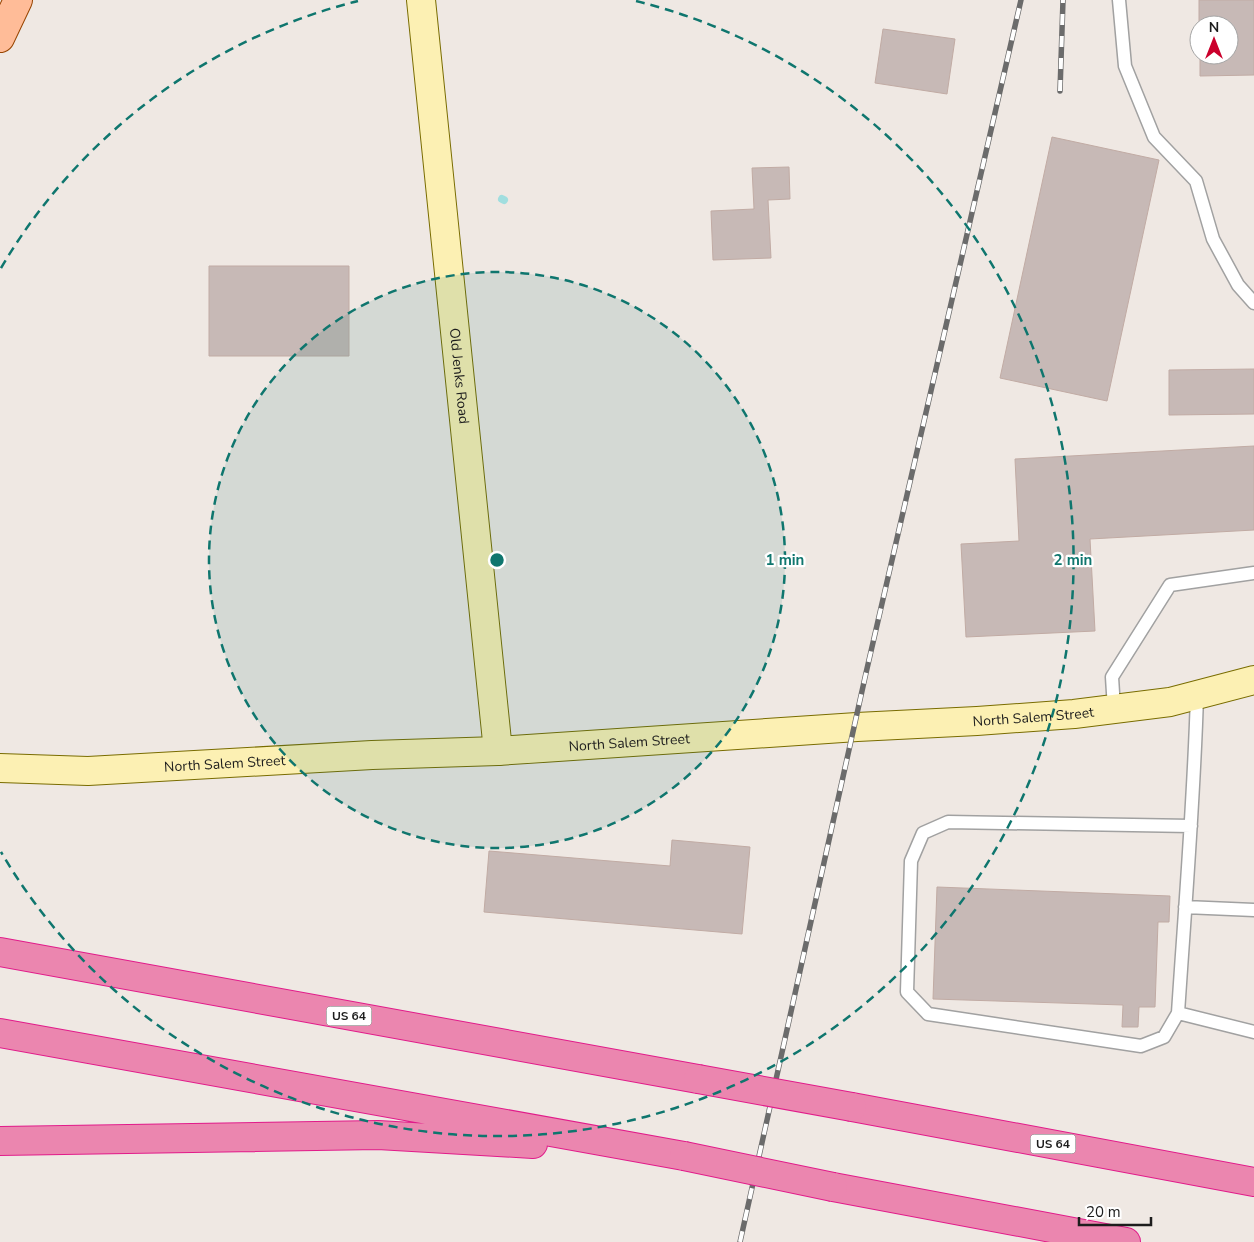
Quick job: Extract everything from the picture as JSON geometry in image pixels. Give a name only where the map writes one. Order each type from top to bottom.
[{"type":"highway","name":"US 64","points":[[0,952],[1254,1182]]},
{"type":"highway","points":[[0,1033],[684,1156],[833,1187],[1126,1242]]},
{"type":"highway","points":[[0,1141],[378,1135],[501,1143],[626,1146]]},
{"type":"main road","points":[[0,38],[18,0]]},
{"type":"main road","name":"Old Jenks Road","points":[[421,0],[498,751]]},
{"type":"main road","name":"North Salem Street","points":[[0,768],[88,771],[372,755],[498,751],[857,726],[977,721],[1170,702],[1254,680]]},
{"type":"lane","points":[[1119,0],[1125,66],[1154,137],[1196,181],[1213,238],[1238,285],[1254,303]]},
{"type":"lane","points":[[1114,709],[1112,677],[1170,585],[1254,573]]},
{"type":"lane","points":[[1191,826],[948,822],[923,833],[911,861],[907,992],[928,1014],[1141,1046],[1164,1037],[1178,1013],[1191,826],[1198,695]]},
{"type":"lane","points":[[1185,907],[1254,910]]},
{"type":"lane","points":[[1178,1013],[1254,1032]]},
{"type":"building","points":[[1199,0],[1254,0],[1254,75],[1200,76],[1200,65],[1239,65],[1239,15],[1199,15]]},
{"type":"building","points":[[883,29],[955,39],[947,94],[875,83]]},
{"type":"building","points":[[1052,137],[1159,160],[1107,401],[1000,378]]},
{"type":"building","points":[[789,167],[790,199],[768,200],[771,258],[713,260],[711,211],[754,209],[752,168]]},
{"type":"building","points":[[209,266],[349,266],[349,356],[209,356]]},
{"type":"building","points":[[1254,369],[1254,414],[1169,415],[1169,370]]},
{"type":"building","points":[[1254,446],[1254,530],[1090,539],[1095,631],[966,637],[961,544],[1019,541],[1015,459]]},
{"type":"building","points":[[672,840],[750,847],[742,934],[484,912],[489,851],[670,866]]},
{"type":"building","points":[[937,887],[1170,896],[1169,922],[1158,922],[1155,1007],[1139,1007],[1138,1027],[1122,1027],[1123,1005],[933,999]]},
{"type":"railway","points":[[740,1242],[866,673],[1021,0]]},
{"type":"railway","points":[[1060,91],[1063,0]]}]
